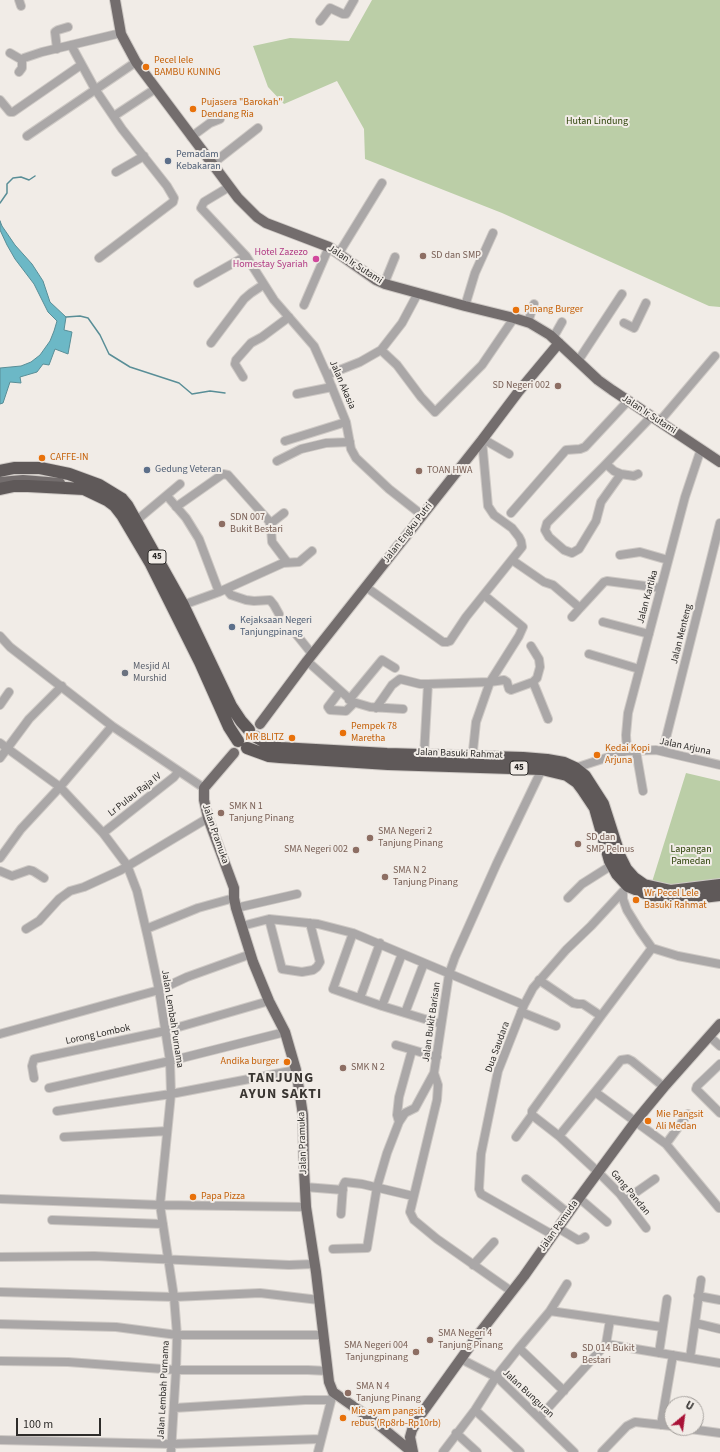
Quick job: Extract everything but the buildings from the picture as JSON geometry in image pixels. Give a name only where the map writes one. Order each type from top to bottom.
[{"type":"highway","name":"Jalan Basuki Rahmat","points":[[0,471],[14,468],[40,468],[69,474],[107,500],[122,515],[183,605],[231,706],[241,721],[272,746],[280,748],[424,755],[472,762],[542,769],[567,775],[577,782],[595,808],[609,840],[626,869],[634,878],[644,884],[671,891],[720,885]]},
{"type":"highway","name":"Jalan Basuki Rahmat","points":[[0,489],[14,486],[99,485],[122,499],[127,504],[137,520],[229,727],[241,746],[268,756],[388,764],[547,760],[564,763],[575,768],[585,776],[603,804],[612,865],[625,889],[669,901],[720,895]]},
{"type":"highway","points":[[241,746],[240,733],[245,730],[254,731]]},
{"type":"main road","name":"Jalan Ir Sutami","points":[[115,0],[121,33],[136,62],[229,187],[249,210],[266,223],[329,247],[384,284],[528,322],[556,340],[598,380],[627,402],[720,462]]},
{"type":"main road","name":"Jalan Engku Putri","points":[[254,731],[309,657],[482,440],[556,340]]},
{"type":"main road","points":[[0,478],[32,476],[69,480],[84,484]]},
{"type":"main road","points":[[0,482],[38,480],[68,484],[84,484]]},
{"type":"main road","points":[[204,788],[241,746]]},
{"type":"main road","name":"Jalan Pramuka","points":[[204,788],[204,800],[208,818],[234,888],[236,908],[251,954],[269,1001],[285,1032],[296,1070],[303,1115],[306,1207],[332,1396]]},
{"type":"main road","name":"Jalan Pemuda","points":[[410,1437],[412,1430],[422,1413],[635,1122],[720,1024]]},
{"type":"main road","points":[[332,1396],[374,1421],[412,1452]]},
{"type":"main road","points":[[400,1443],[410,1437],[412,1452]]},
{"type":"street","points":[[320,22],[330,8],[346,14],[354,0]]},
{"type":"street","points":[[57,49],[56,30],[68,27]]},
{"type":"street","points":[[22,60],[42,52],[121,33]]},
{"type":"street","points":[[71,46],[95,89],[167,186],[174,200],[99,258]]},
{"type":"street","points":[[10,53],[22,60]]},
{"type":"street","points":[[20,72],[22,68],[22,60]]},
{"type":"street","points":[[27,136],[136,62]]},
{"type":"street","points":[[0,100],[10,112],[13,112],[81,65]]},
{"type":"street","points":[[114,116],[155,89]]},
{"type":"street","points":[[191,137],[220,119]]},
{"type":"street","points":[[212,164],[258,128]]},
{"type":"street","points":[[116,172],[144,156]]},
{"type":"street","points":[[339,253],[382,183]]},
{"type":"street","name":"Jalan Akasia","points":[[229,187],[204,202],[201,208],[246,256],[261,278],[263,285],[314,346],[346,422],[353,454],[363,466],[389,489],[422,515]]},
{"type":"street","points":[[464,306],[475,273],[493,232]]},
{"type":"street","points":[[304,305],[329,247]]},
{"type":"street","points":[[198,283],[246,256]]},
{"type":"street","points":[[384,284],[395,257]]},
{"type":"street","points":[[211,342],[244,300],[263,285]]},
{"type":"street","points":[[327,375],[360,362],[381,350],[402,323],[418,293]]},
{"type":"street","points":[[578,361],[622,294]]},
{"type":"street","points":[[624,323],[634,328],[646,303]]},
{"type":"street","points":[[528,322],[534,304]]},
{"type":"street","points":[[243,377],[235,364],[236,360],[251,343],[262,337],[289,317]]},
{"type":"street","points":[[381,350],[397,365],[421,397],[435,412],[482,365],[514,318]]},
{"type":"street","points":[[556,340],[562,322]]},
{"type":"street","points":[[621,474],[602,502],[596,521],[579,549],[572,553],[564,550],[549,537],[545,530],[547,523],[606,464],[655,419],[715,356]]},
{"type":"street","points":[[297,394],[332,387]]},
{"type":"street","points":[[511,512],[566,450],[585,447],[627,402]]},
{"type":"street","points":[[285,441],[346,422]]},
{"type":"street","points":[[482,440],[509,454]]},
{"type":"street","points":[[366,587],[443,642],[447,642],[454,636],[466,617],[522,547],[521,541],[512,528],[494,515],[488,506],[482,440]]},
{"type":"street","points":[[277,461],[301,449],[326,443],[350,442]]},
{"type":"street","name":"Jalan Kartika","points":[[627,751],[626,720],[685,498],[701,449]]},
{"type":"street","points":[[606,464],[614,471],[621,474],[634,476],[638,474]]},
{"type":"street","points":[[176,507],[226,474],[270,524],[272,542],[287,562]]},
{"type":"street","points":[[137,520],[180,484]]},
{"type":"street","points":[[167,496],[191,525],[199,539],[222,591],[250,601],[270,600],[278,614]]},
{"type":"street","points":[[270,524],[284,513]]},
{"type":"street","name":"Jalan Menteng","points":[[663,750],[720,523]]},
{"type":"street","points":[[183,605],[222,591],[287,562],[299,562],[312,552]]},
{"type":"street","points":[[620,555],[640,552],[668,560]]},
{"type":"street","points":[[512,560],[544,582],[553,585],[580,608]]},
{"type":"street","points":[[572,617],[607,580],[661,588]]},
{"type":"street","points":[[472,762],[476,722],[490,682],[519,636],[523,627],[484,595]]},
{"type":"street","points":[[603,622],[648,634]]},
{"type":"street","points":[[296,634],[309,657],[340,692],[352,701],[363,706],[403,709]]},
{"type":"street","points":[[0,636],[10,648],[62,686],[112,726],[178,772],[204,788]]},
{"type":"street","points":[[376,708],[392,685],[400,679],[420,684],[490,682],[506,680],[511,690],[532,682],[537,678],[540,667],[538,659],[531,646]]},
{"type":"street","points":[[589,654],[639,669]]},
{"type":"street","points":[[340,692],[328,707],[330,710],[346,711],[382,660],[395,668]]},
{"type":"street","points":[[532,682],[548,719]]},
{"type":"street","points":[[424,755],[428,684]]},
{"type":"street","points":[[0,758],[29,719],[62,686]]},
{"type":"street","points":[[0,705],[9,692]]},
{"type":"street","points":[[0,858],[21,829],[60,788],[112,726]]},
{"type":"street","name":"Jalan Lembah Purnama","points":[[0,743],[60,788],[103,833],[127,865],[137,891],[159,990],[170,1061],[171,1094],[160,1205],[174,1297],[177,1336],[171,1448]]},
{"type":"street","name":"Jalan Arjuna","points":[[575,768],[627,751],[663,750],[720,765]]},
{"type":"street","points":[[636,751],[643,791]]},
{"type":"street","name":"Jalan Bukit Barisan","points":[[511,1291],[473,1265],[414,1220],[410,1212],[438,1100],[438,1085],[434,1073],[449,974],[455,957],[497,863],[542,769]]},
{"type":"street","name":"Lr Pulau Raja IV","points":[[103,833],[174,777],[178,772]]},
{"type":"street","points":[[26,929],[39,921],[70,891],[84,887],[121,870],[127,865],[208,818]]},
{"type":"street","points":[[568,898],[582,884],[612,865]]},
{"type":"street","points":[[0,871],[12,876],[17,876],[29,870],[44,878]]},
{"type":"street","points":[[625,889],[623,899],[627,910],[652,948],[678,956],[720,964]]},
{"type":"street","name":"Dua Saudara","points":[[585,1237],[578,1240],[555,1231],[481,1194],[479,1189],[481,1154],[498,1071],[522,1009],[533,988],[566,950],[625,889]]},
{"type":"street","points":[[236,908],[297,894]]},
{"type":"street","points":[[146,929],[198,908],[234,898]]},
{"type":"street","points":[[269,919],[282,969],[302,972],[313,970],[318,967],[320,962],[310,923]]},
{"type":"street","points":[[242,926],[269,919],[310,923],[354,933],[449,974],[556,1026]]},
{"type":"street","points":[[354,933],[333,989],[441,1024]]},
{"type":"street","points":[[360,998],[380,944]]},
{"type":"street","points":[[516,1137],[532,1115],[532,1111],[600,1016],[652,948]]},
{"type":"street","points":[[0,1034],[159,990],[187,977],[251,954]]},
{"type":"street","points":[[382,1006],[402,954]]},
{"type":"street","points":[[405,1013],[424,963]]},
{"type":"street","points":[[539,980],[573,1003],[583,1004],[600,1016]]},
{"type":"street","name":"Lorong Lombok","points":[[34,1078],[32,1066],[34,1060],[165,1031],[269,1001]]},
{"type":"street","points":[[49,1088],[170,1061],[285,1032]]},
{"type":"street","points":[[710,1037],[720,1046]]},
{"type":"street","points":[[396,1045],[437,1057]]},
{"type":"street","points":[[399,1122],[397,1115],[399,1097],[412,1050]]},
{"type":"street","points":[[558,1136],[622,1060],[628,1059],[664,1087]]},
{"type":"street","points":[[720,1064],[697,1086],[696,1089],[720,1113]]},
{"type":"street","points":[[57,1111],[171,1094],[296,1070]]},
{"type":"street","points":[[333,1249],[367,1248],[377,1187],[387,1153],[399,1122],[405,1113],[415,1108],[434,1073]]},
{"type":"street","points":[[595,1092],[666,1144],[719,1208]]},
{"type":"street","points":[[666,1144],[688,1114]]},
{"type":"street","name":"Gang Pandan","points":[[532,1115],[598,1172],[625,1200],[646,1228]]},
{"type":"street","points":[[64,1137],[167,1131]]},
{"type":"street","points":[[526,1179],[568,1213]]},
{"type":"street","points":[[625,1200],[655,1179]]},
{"type":"street","points":[[341,1214],[343,1186],[346,1182],[377,1187],[413,1196]]},
{"type":"street","points":[[305,1187],[343,1190]]},
{"type":"street","points":[[578,1198],[607,1222]]},
{"type":"street","points":[[0,1199],[160,1205],[306,1207]]},
{"type":"street","points":[[52,1220],[163,1224]]},
{"type":"street","points":[[473,1265],[494,1242]]},
{"type":"street","points":[[0,1257],[94,1256],[289,1265],[315,1264]]},
{"type":"street","points":[[690,1358],[701,1280]]},
{"type":"street","points":[[443,1452],[475,1410],[496,1377],[550,1311],[567,1284]]},
{"type":"street","points":[[0,1292],[174,1297],[260,1294],[319,1300]]},
{"type":"street","points":[[698,1296],[720,1300]]},
{"type":"street","points":[[660,1353],[662,1327],[667,1299]]},
{"type":"street","points":[[550,1311],[662,1327]]},
{"type":"street","points":[[539,1418],[606,1344],[610,1320]]},
{"type":"street","points":[[695,1323],[720,1329]]},
{"type":"street","points":[[0,1324],[116,1328],[177,1336],[324,1335]]},
{"type":"street","points":[[606,1344],[720,1363]]},
{"type":"street","points":[[519,1348],[564,1391]]},
{"type":"street","points":[[661,1425],[673,1355]]},
{"type":"street","name":"Jalan Bunguran","points":[[462,1359],[496,1377],[573,1451]]},
{"type":"street","points":[[0,1362],[68,1362],[176,1370],[328,1371]]},
{"type":"street","points":[[174,1408],[306,1400],[332,1396],[318,1452]]},
{"type":"street","points":[[475,1410],[520,1452]]},
{"type":"street","points":[[602,1452],[627,1426],[635,1422],[664,1425]]},
{"type":"street","points":[[704,1431],[720,1434]]},
{"type":"street","points":[[456,1433],[477,1452]]},
{"type":"street","points":[[0,1440],[171,1448],[321,1439]]},
{"type":"green space","name":"Hutan Lindung","points":[[372,0],[720,0],[720,307],[709,306],[502,213],[365,159],[364,129],[337,81],[284,104],[268,87],[253,46],[290,38],[349,41]]},
{"type":"green space","name":"Lapangan Pamedan","points":[[686,773],[720,781],[720,881],[674,888],[652,882]]},
{"type":"water","points":[[0,221],[15,245],[32,264],[43,281],[50,302],[66,317],[64,330],[72,332],[68,354],[55,349],[49,365],[43,364],[37,372],[20,377],[21,383],[10,382],[3,403],[0,404],[0,368],[21,366],[31,362],[40,355],[50,341],[57,321],[48,312],[34,284],[15,259],[7,245],[0,230]]},
{"type":"waterway","points":[[0,203],[7,193],[7,184],[13,178],[21,177],[29,180],[35,176]]},
{"type":"waterway","points":[[66,317],[80,316],[88,318],[100,335],[109,354],[130,367],[179,383],[192,394],[210,391],[225,393]]},
{"type":"place","name":"Pecel lele BAMBU KUNING","points":[[146,67]]},
{"type":"place","name":"Pujasera \"Barokah\" Dendang Ria","points":[[193,109]]},
{"type":"place","name":"Pemadam Kebakaran","points":[[168,161]]},
{"type":"place","name":"SD dan SMP","points":[[423,256]]},
{"type":"place","name":"Hotel Zazezo Homestay Syariah","points":[[316,259]]},
{"type":"place","name":"Pinang Burger","points":[[516,310]]},
{"type":"place","name":"SD Negeri 002","points":[[558,386]]},
{"type":"place","name":"CAFFE-IN","points":[[42,458]]},
{"type":"place","name":"Gedung Veteran","points":[[147,470]]},
{"type":"place","name":"TOAN HWA","points":[[419,471]]},
{"type":"place","name":"SDN 007 Bukit Bestari","points":[[222,524]]},
{"type":"place","name":"Kejaksaan Negeri Tanjungpinang","points":[[232,627]]},
{"type":"place","name":"Mesjid Al Murshid","points":[[125,673]]},
{"type":"place","name":"Pempek 78 Maretha","points":[[343,733]]},
{"type":"place","name":"MR BLITZ","points":[[292,738]]},
{"type":"place","name":"Kedai Kopi Arjuna","points":[[597,755]]},
{"type":"place","name":"SMK N 1 Tanjung Pinang","points":[[221,813]]},
{"type":"place","name":"SMA Negeri 2 Tanjung Pinang","points":[[370,838]]},
{"type":"place","name":"SD dan SMP Pelnus","points":[[578,844]]},
{"type":"place","name":"SMA Negeri 002","points":[[356,850]]},
{"type":"place","name":"SMA N 2 Tanjung Pinang","points":[[385,877]]},
{"type":"place","name":"Wr Pecel Lele Basuki Rahmat","points":[[636,900]]},
{"type":"place","name":"Andika burger","points":[[287,1062]]},
{"type":"place","name":"SMK N 2","points":[[343,1068]]},
{"type":"place","name":"Mie Pangsit Ali Medan","points":[[648,1121]]},
{"type":"place","name":"Papa Pizza","points":[[193,1197]]},
{"type":"place","name":"SMA Negeri 4 Tanjung Pinang","points":[[430,1340]]},
{"type":"place","name":"SMA Negeri 004 Tanjungpinang","points":[[416,1352]]},
{"type":"place","name":"SD 014 Bukit Bestari","points":[[574,1355]]},
{"type":"place","name":"SMA N 4 Tanjung Pinang","points":[[348,1393]]},
{"type":"place","name":"Mie ayam pangsit rebus (Rp8rb-Rp10rb)","points":[[343,1418]]},
{"type":"district","name":"TANJUNG AYUN SAKTI","points":[[281,1088]]}]
